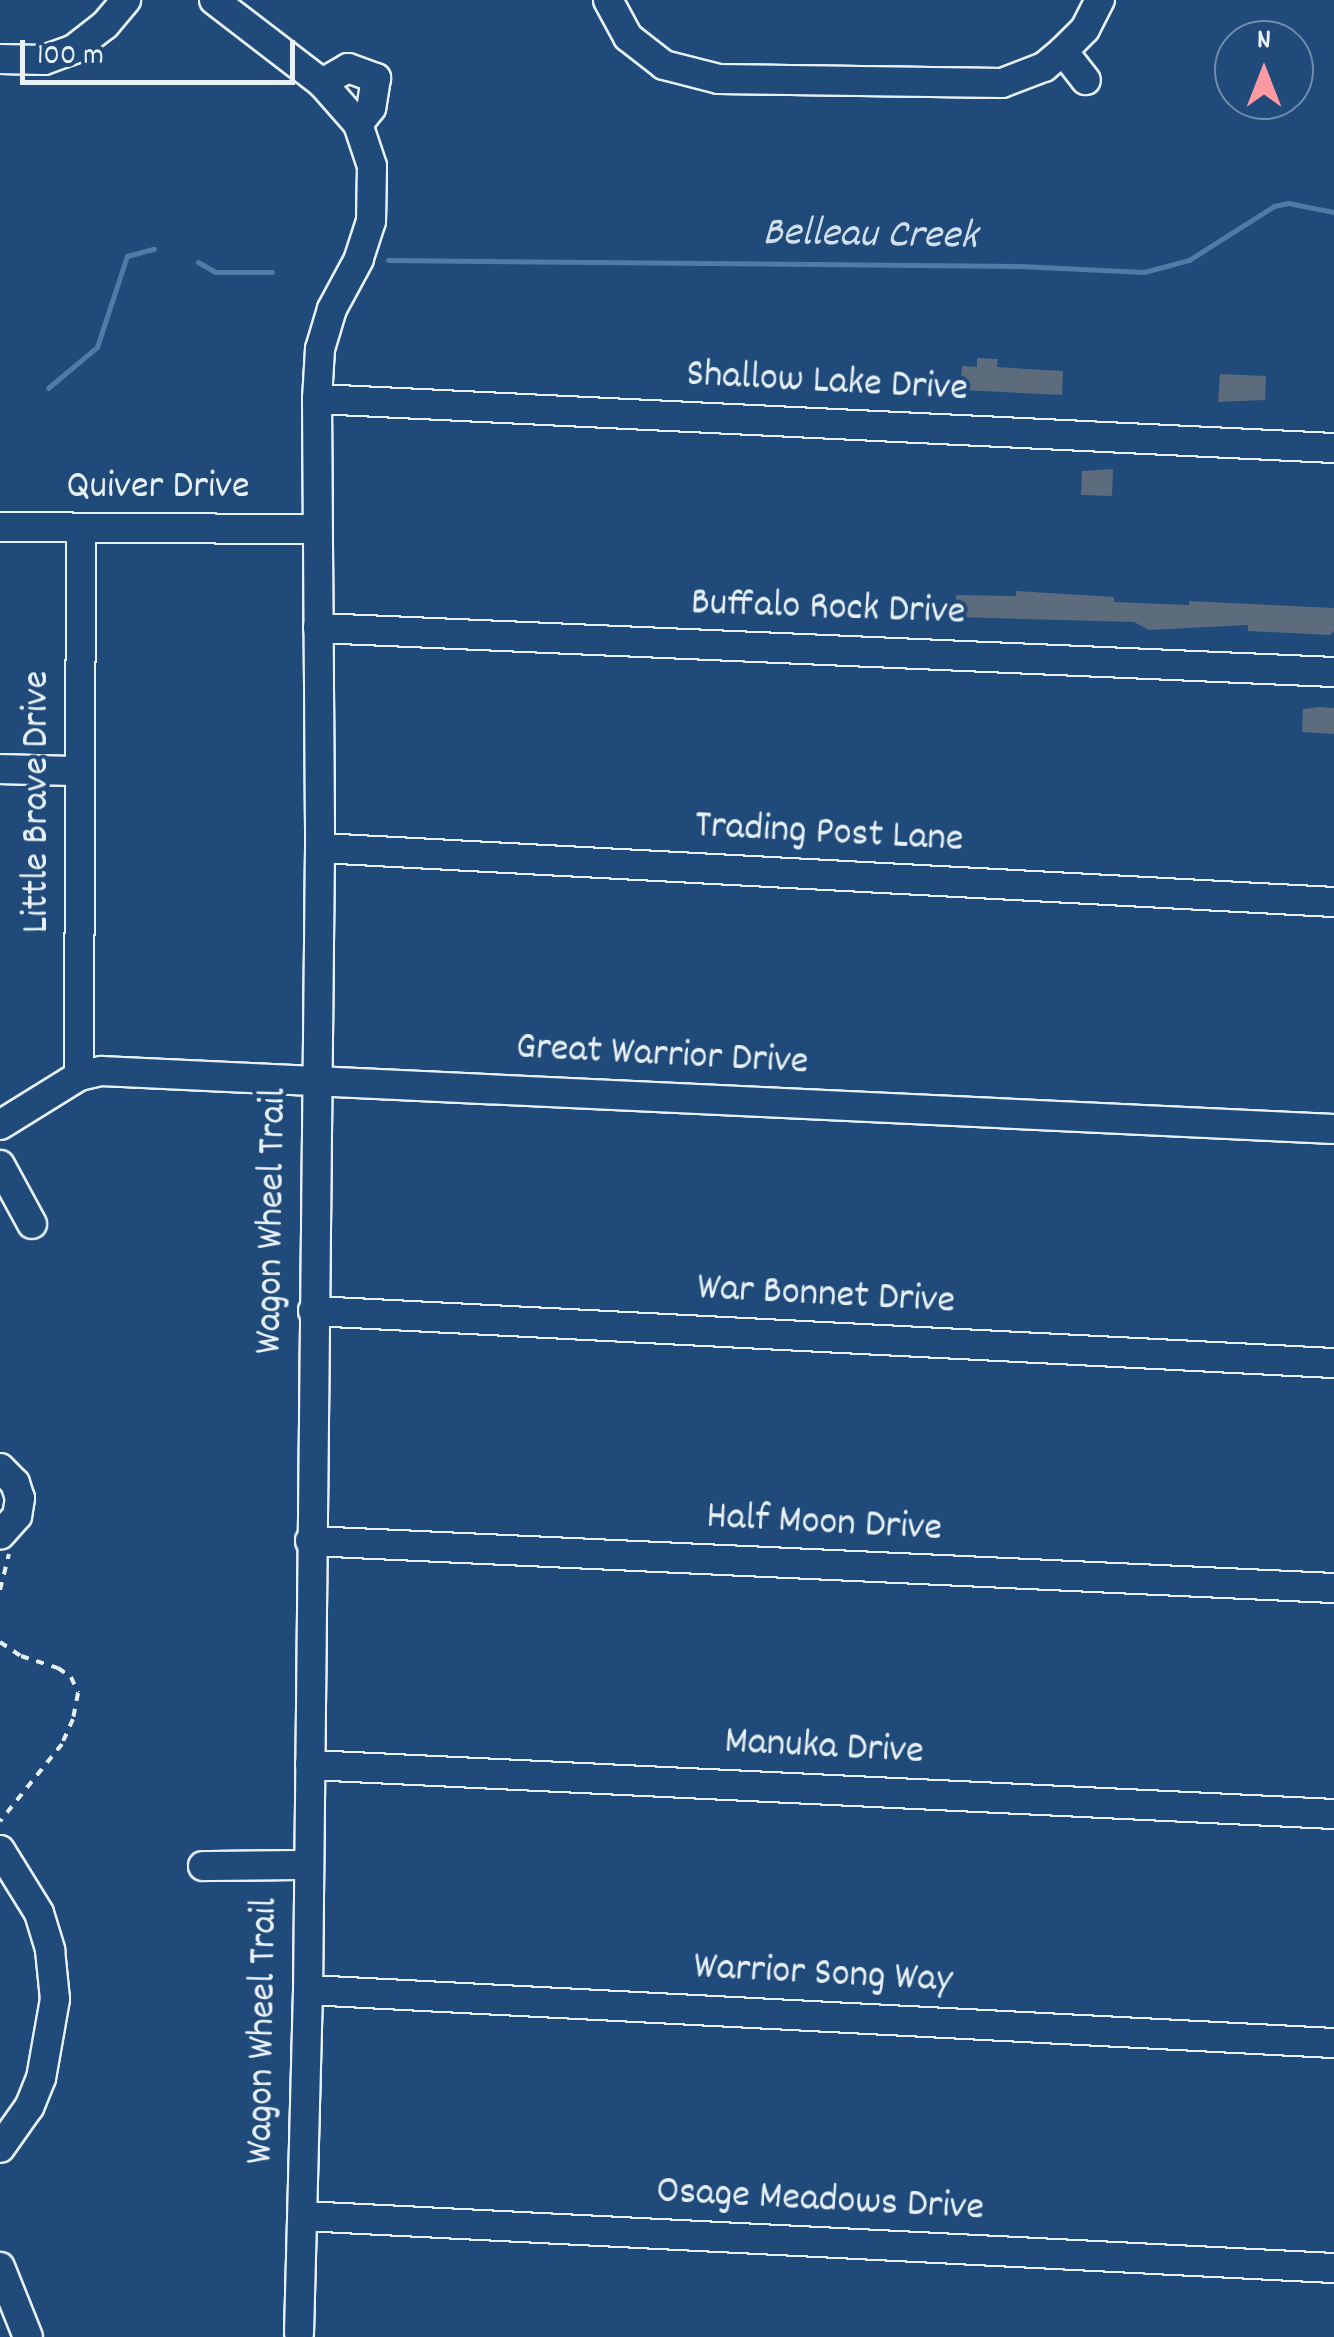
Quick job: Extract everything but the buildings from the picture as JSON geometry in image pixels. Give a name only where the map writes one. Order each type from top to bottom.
[{"type":"street","points":[[0,59],[44,60],[74,50],[105,25],[126,0]]},
{"type":"street","name":"Wagon Wheel Trail","points":[[214,0],[322,83],[358,124],[372,166],[371,220],[359,259],[332,309],[324,336],[317,400],[320,848],[306,1865],[308,1990],[299,2332]]},
{"type":"street","points":[[608,0],[621,48],[664,65],[719,79],[1002,83],[1044,67],[1063,51],[1085,29],[1100,0]]},
{"type":"street","points":[[1063,51],[1086,80]]},
{"type":"street","points":[[322,83],[348,68],[376,78],[372,108],[358,124]]},
{"type":"street","name":"Shallow Lake Drive","points":[[317,400],[1334,448]]},
{"type":"street","name":"Quiver Drive","points":[[0,528],[316,529]]},
{"type":"street","name":"Little Brave Drive","points":[[79,1076],[81,529]]},
{"type":"street","name":"Buffalo Rock Drive","points":[[318,628],[1334,672]]},
{"type":"street","points":[[0,770],[78,771]]},
{"type":"street","name":"Trading Post Lane","points":[[320,848],[1334,902]]},
{"type":"street","name":"Great Warrior Drive","points":[[0,1125],[79,1076],[101,1071],[1334,1129]]},
{"type":"street","points":[[0,1165],[32,1224]]},
{"type":"street","name":"War Bonnet Drive","points":[[313,1312],[1334,1363]]},
{"type":"street","points":[[0,1468],[15,1483],[20,1498],[17,1516],[4,1540]]},
{"type":"street","name":"Half Moon Drive","points":[[310,1541],[1334,1588]]},
{"type":"street","name":"Manuka Drive","points":[[310,1765],[1334,1814]]},
{"type":"street","points":[[0,1850],[39,1913],[50,1950],[55,1998],[54,2026],[41,2078],[28,2107],[0,2148]]},
{"type":"street","points":[[204,1866],[306,1865]]},
{"type":"street","name":"Warrior Song Way","points":[[308,1990],[1334,2043]]},
{"type":"street","name":"Osage Meadows Drive","points":[[302,2216],[1334,2268]]},
{"type":"street","points":[[0,2267],[28,2337]]},
{"type":"path","points":[[0,1590],[8,1570],[4,1540]]},
{"type":"path","points":[[0,1642],[21,1656],[58,1668],[77,1684],[78,1694],[62,1744],[0,1820]]},
{"type":"waterway","name":"Belleau Creek","points":[[388,260],[1019,266],[1144,272],[1189,260],[1274,206],[1288,203],[1334,212]]},
{"type":"waterway","name":"Belleau Creek","points":[[48,388],[97,347],[127,256],[154,249]]},
{"type":"waterway","name":"Belleau Creek","points":[[198,262],[215,272],[272,272]]}]
